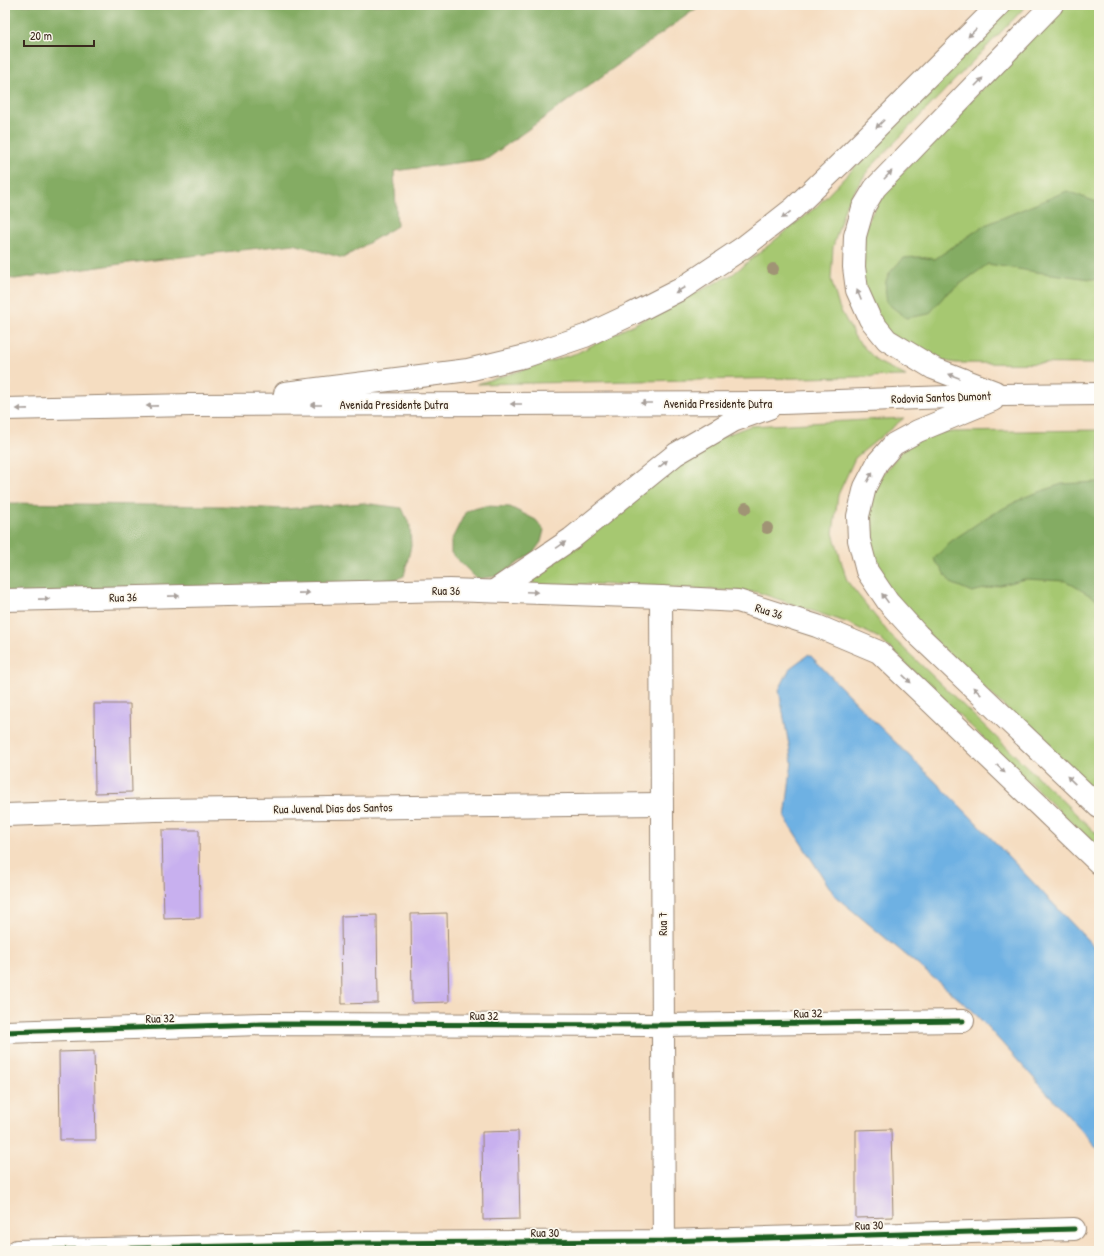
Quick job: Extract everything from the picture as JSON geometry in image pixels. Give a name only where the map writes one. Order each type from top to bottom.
[{"type":"main road","points":[[191,405],[468,370],[526,356],[585,336],[632,314],[681,289],[744,248],[794,208],[999,5]]},
{"type":"main road","points":[[1004,395],[933,368],[887,340],[870,319],[857,290],[854,266],[855,236],[863,208],[875,188],[1052,5]]},
{"type":"main road","name":"Rodovia Santos Dumont","points":[[783,402],[1004,395],[1099,394]]},
{"type":"main road","points":[[1004,395],[918,431],[894,444],[878,462],[865,487],[858,516],[859,540],[867,572],[888,602],[918,635],[1099,807]]},
{"type":"main road","points":[[494,591],[571,539],[676,454],[732,421],[783,402]]},
{"type":"main road","name":"Avenida Presidente Dutra","points":[[5,409],[191,405],[783,402]]},
{"type":"main road","name":"Rua 36","points":[[5,600],[450,590],[660,596],[738,601],[817,626],[879,652],[1099,863]]},
{"type":"main road","name":"Rua 7","points":[[660,596],[664,1246]]},
{"type":"main road","name":"Rua Juvenal Dias dos Santos","points":[[5,815],[155,810],[661,804]]},
{"type":"main road","name":"Rua 32","points":[[5,1032],[262,1024],[663,1025],[963,1021]]},
{"type":"main road","name":"Rua 30","points":[[17,1251],[356,1243],[664,1246],[1074,1229]]},
{"type":"green space","points":[[5,5],[701,5],[487,159],[394,171],[397,226],[343,258],[294,244],[120,264],[15,279],[5,278]]},
{"type":"green space","points":[[1012,5],[1027,5],[869,169],[846,204],[833,247],[831,279],[839,307],[856,339],[878,362],[906,376],[477,384],[577,353],[733,274],[816,207]]},
{"type":"green space","points":[[1063,5],[1099,5],[1099,364],[956,363],[927,358],[887,332],[858,281],[865,229],[871,215],[888,187]]},
{"type":"green space","points":[[1067,191],[1099,203],[1099,280],[988,264],[945,295],[929,314],[906,318],[887,303],[885,288],[887,278],[893,269],[904,258],[918,257],[935,259],[983,226]]},
{"type":"green space","points":[[904,418],[855,458],[838,495],[833,533],[847,581],[891,636],[1099,836],[1099,849],[879,638],[848,623],[757,592],[594,584],[505,588],[708,442],[750,426]]},
{"type":"green space","points":[[1099,430],[1099,797],[904,611],[875,573],[865,523],[873,485],[902,451],[924,437],[946,432]]},
{"type":"green space","points":[[1099,482],[1099,601],[1066,581],[1025,579],[972,592],[951,583],[934,559],[950,542],[987,517],[1025,497],[1062,484]]},
{"type":"green space","points":[[5,503],[222,506],[285,509],[363,503],[402,508],[410,526],[411,546],[404,576],[360,594],[5,602]]},
{"type":"green space","points":[[485,506],[510,507],[536,520],[544,530],[541,542],[533,553],[498,576],[477,579],[451,553],[451,541],[466,511]]},
{"type":"water","points":[[809,654],[971,817],[1099,952],[1099,1150],[972,1010],[835,896],[785,818],[792,762],[779,690],[790,668]]},
{"type":"building","points":[[94,704],[130,704],[132,792],[95,793]]},
{"type":"building","points":[[162,830],[199,830],[200,918],[164,919]]},
{"type":"building","points":[[447,913],[449,1002],[412,1003],[411,914]]},
{"type":"building","points":[[377,915],[378,1003],[342,1004],[341,916]]},
{"type":"building","points":[[94,1051],[96,1140],[60,1140],[59,1052]]},
{"type":"building","points":[[891,1129],[893,1217],[856,1218],[856,1130]]},
{"type":"building","points":[[518,1131],[520,1219],[483,1220],[482,1132]]},
{"type":"cycle path","points":[[5,1032],[262,1024],[663,1025],[963,1021]]},
{"type":"cycle path","points":[[17,1251],[356,1243],[664,1241],[1074,1229]]}]
